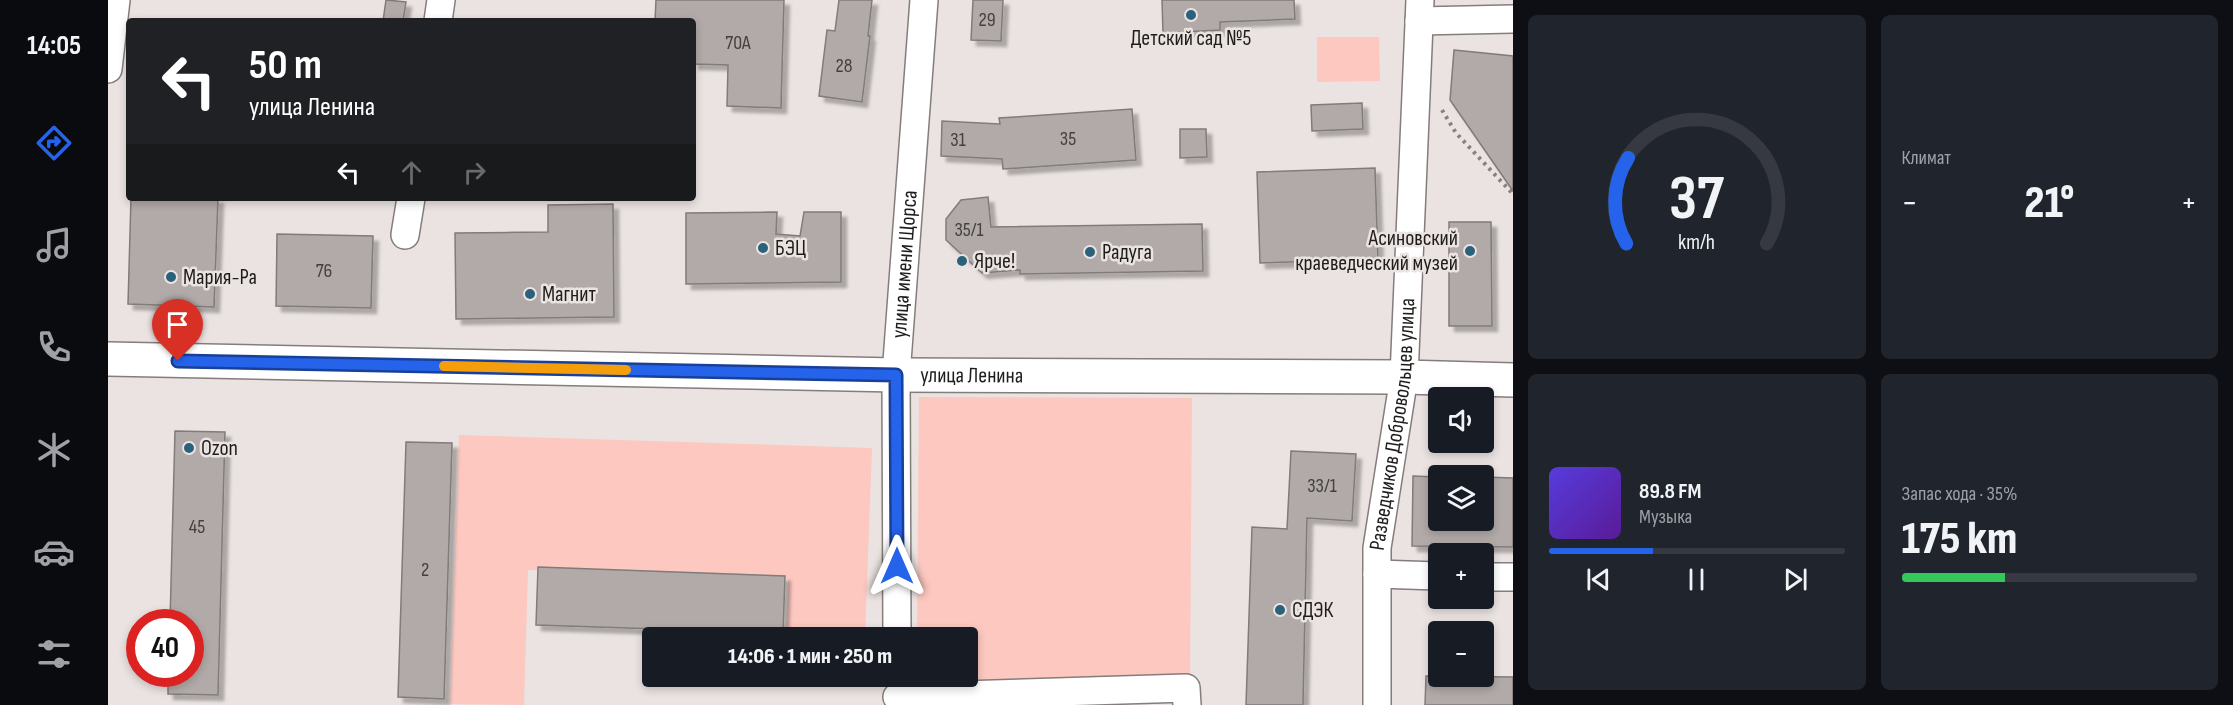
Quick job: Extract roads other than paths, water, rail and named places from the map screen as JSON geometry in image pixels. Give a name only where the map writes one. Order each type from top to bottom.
[{"type":"main road","name":"улица Ленина","points":[[108,359],[896,375],[1404,377],[1513,380]]},
{"type":"street","points":[[108,69],[116,0]]},
{"type":"street","points":[[438,18],[441,0]]},
{"type":"street","name":"улица имени Щорса","points":[[897,627],[896,375],[924,0]]},
{"type":"street","points":[[1419,10],[1513,19]]},
{"type":"street","name":"Разведчиков Добровольцев улица","points":[[1377,705],[1377,548],[1404,377],[1419,10]]},
{"type":"street","points":[[405,235],[411,201]]},
{"type":"street","points":[[1377,574],[1428,576]]},
{"type":"street","points":[[1494,576],[1513,577]]},
{"type":"street","points":[[897,693],[1186,688],[1187,705]]},
{"type":"place","name":"Детский сад №5","points":[[1191,15]]},
{"type":"place","name":"БЭЦ","points":[[763,248]]},
{"type":"place","name":"Асиновский краеведческий музей","points":[[1470,251]]},
{"type":"place","name":"Радуга","points":[[1090,252]]},
{"type":"place","name":"Ярче!","points":[[962,261]]},
{"type":"place","name":"Мария-Ра","points":[[171,277]]},
{"type":"place","name":"Магнит","points":[[530,294]]},
{"type":"place","name":"Ozon","points":[[189,448]]},
{"type":"place","name":"СДЭК","points":[[1280,610]]}]
